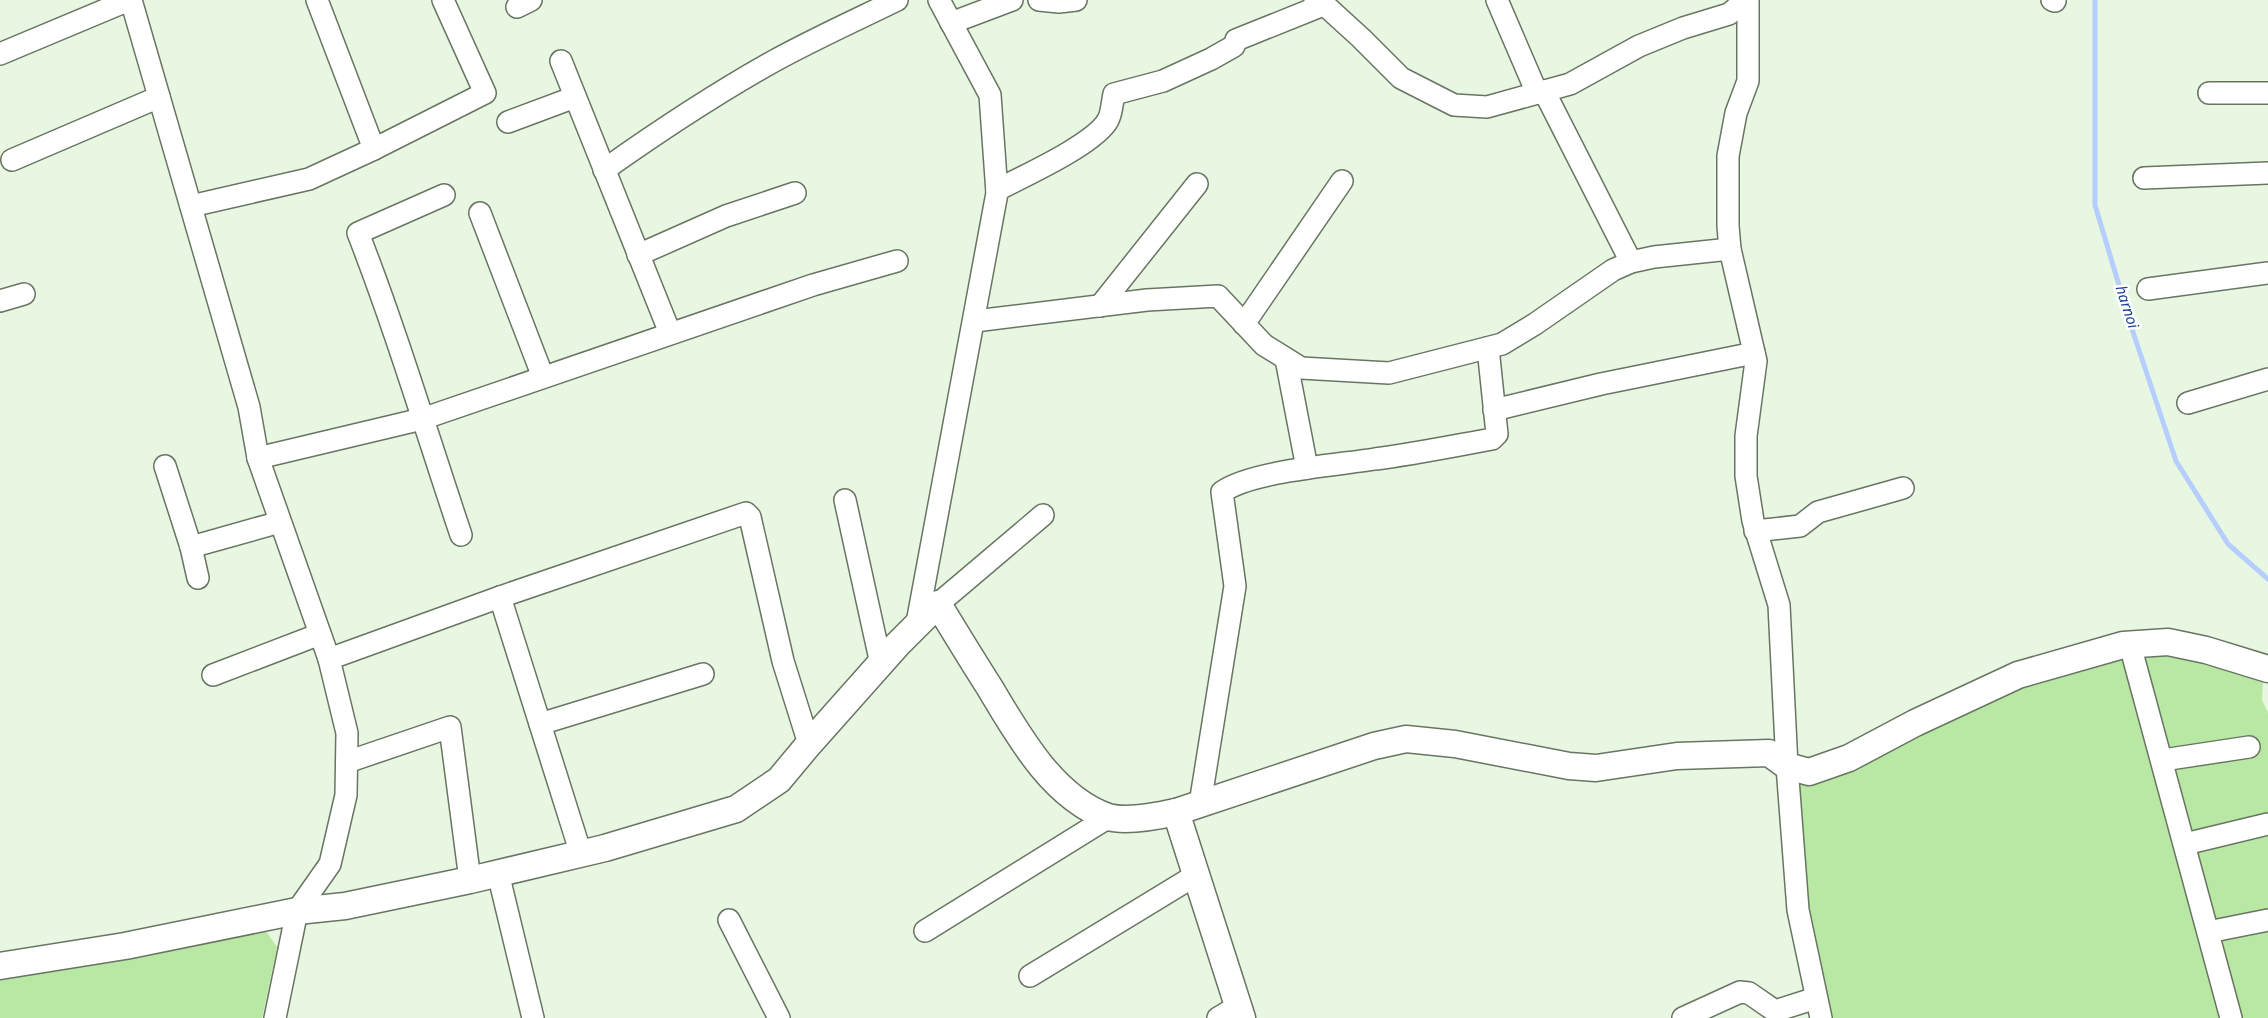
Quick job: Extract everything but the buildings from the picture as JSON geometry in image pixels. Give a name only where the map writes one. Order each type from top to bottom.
[{"type":"street","points":[[0,54],[130,0],[249,406],[258,458],[329,659],[347,732],[346,795],[330,864],[297,911],[275,1018]]},
{"type":"street","points":[[317,0],[374,149]]},
{"type":"street","points":[[191,206],[310,179],[485,93],[443,0]]},
{"type":"street","points":[[604,170],[674,121],[775,60],[896,0]]},
{"type":"street","points":[[917,623],[997,190],[990,95],[939,0]]},
{"type":"street","points":[[951,23],[1012,0]]},
{"type":"street","points":[[1039,0],[1059,2],[1076,0]]},
{"type":"street","points":[[1497,0],[1540,92],[1631,262]]},
{"type":"street","points":[[997,190],[1061,157],[1102,129],[1109,118],[1114,94],[1163,80],[1211,59],[1234,46],[1236,40],[1319,2],[1361,38],[1400,78],[1454,105],[1487,107],[1570,84],[1639,46],[1682,28],[1729,14],[1747,0]]},
{"type":"street","points":[[1683,1018],[1740,992],[1749,993],[1775,1011],[1819,1008],[1798,910],[1787,766],[1779,606],[1755,531],[1746,476],[1746,436],[1756,361],[1730,249],[1728,156],[1736,113],[1748,81],[1747,0]]},
{"type":"street","points":[[561,62],[670,333]]},
{"type":"street","points":[[2209,93],[2268,93]]},
{"type":"street","points":[[508,122],[575,96]]},
{"type":"street","points":[[12,160],[159,97]]},
{"type":"street","points":[[2144,178],[2268,173]]},
{"type":"street","points":[[1244,324],[1342,181]]},
{"type":"street","points":[[1100,306],[1197,184]]},
{"type":"street","points":[[638,255],[726,216],[795,193]]},
{"type":"street","points":[[444,195],[358,233],[411,378],[422,419],[461,535]]},
{"type":"street","points":[[480,213],[543,377]]},
{"type":"street","points":[[974,320],[1147,300],[1218,296],[1264,345],[1301,368],[1389,373],[1502,344],[1535,324],[1613,270],[1631,262],[1654,257],[1730,249]]},
{"type":"street","points":[[258,458],[422,419],[813,285],[897,261]]},
{"type":"street","points":[[2148,289],[2268,273]]},
{"type":"street","points":[[0,301],[24,294]]},
{"type":"street","points":[[1233,1014],[1196,875],[1188,808],[1235,586],[1222,492],[1233,484],[1307,468],[1376,459],[1492,439],[1497,434],[1488,348]]},
{"type":"street","points":[[1495,410],[1601,384],[1754,353]]},
{"type":"street","points":[[1286,359],[1307,468]]},
{"type":"street","points":[[2188,402],[2268,379]]},
{"type":"street","points":[[165,466],[191,547],[198,578]]},
{"type":"street","points":[[1755,531],[1800,526],[1818,512],[1903,488]]},
{"type":"street","points":[[845,500],[880,664]]},
{"type":"street","points":[[329,659],[500,597],[746,513],[750,517],[783,661],[809,744]]},
{"type":"street","points":[[0,966],[126,946],[297,911],[345,906],[470,880],[581,854],[736,809],[780,780],[809,744],[917,623],[1043,514]]},
{"type":"street","points":[[191,547],[280,522]]},
{"type":"street","points":[[500,597],[581,854]]},
{"type":"street","points":[[938,604],[1019,735],[1044,770],[1078,800],[1109,817],[1151,818],[1188,808],[1374,746],[1406,740],[1455,744],[1569,766],[1596,768],[1677,756],[1769,753],[1787,766],[1809,772],[1849,758],[1915,723],[2018,675],[2130,645],[2168,642],[2206,650],[2260,666]]},
{"type":"street","points":[[213,675],[320,634]]},
{"type":"street","points":[[2130,645],[2163,760],[2231,1018]]},
{"type":"street","points":[[540,724],[703,674]]},
{"type":"street","points":[[347,762],[450,727],[470,880]]},
{"type":"street","points":[[2163,760],[2249,747]]},
{"type":"street","points":[[925,931],[1109,817]]},
{"type":"street","points":[[2185,844],[2268,824]]},
{"type":"street","points":[[498,874],[533,1018]]},
{"type":"street","points":[[1030,976],[1196,875]]},
{"type":"street","points":[[729,920],[779,1018]]},
{"type":"street","points":[[2208,932],[2268,920]]},
{"type":"green space","points":[[2121,653],[2180,653],[2263,681],[2262,700],[2268,713],[2268,1018],[1827,1018],[1807,923],[1796,785],[1817,783],[2021,682]]},
{"type":"green space","points":[[263,927],[277,947],[262,1018],[0,1018],[0,980]]},
{"type":"waterway","name":"harnoi","points":[[2095,0],[2095,205],[2133,332],[2176,461],[2228,544],[2268,579]]}]
